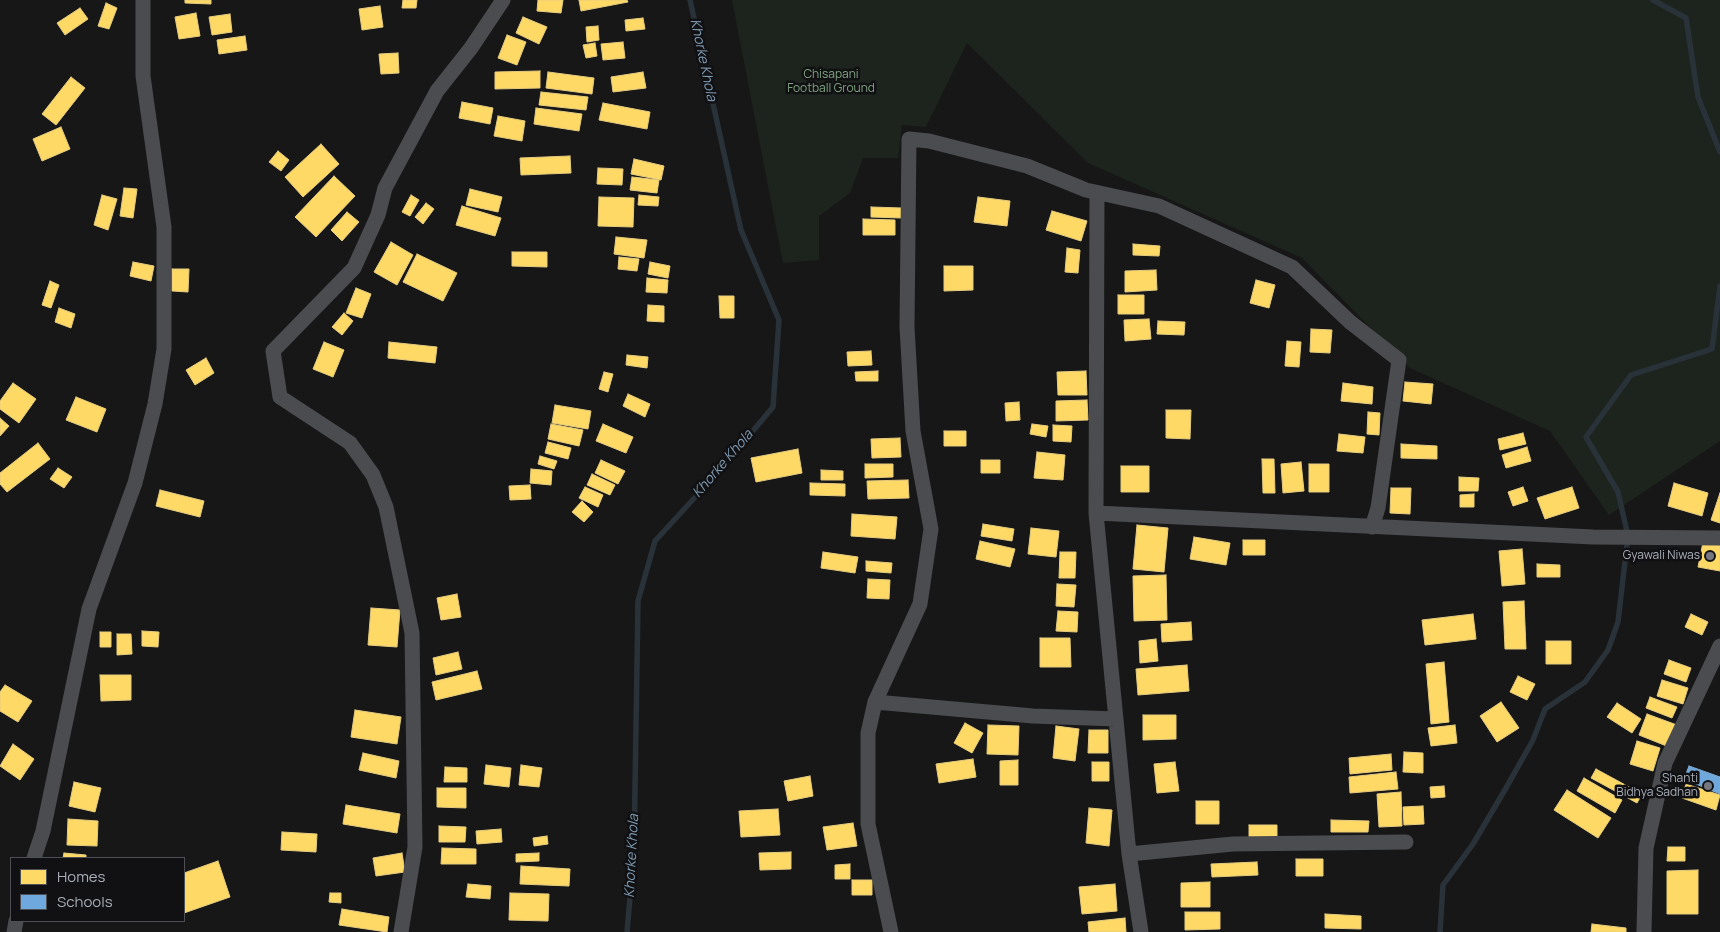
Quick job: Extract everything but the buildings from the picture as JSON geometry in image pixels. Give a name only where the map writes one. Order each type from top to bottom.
[{"type":"street","points":[[34,857],[43,831],[89,609],[135,483],[155,404],[164,349],[164,228],[143,76],[143,0]]},
{"type":"street","points":[[401,932],[415,847],[412,632],[386,507],[373,475],[350,443],[280,397],[273,351],[354,268],[378,216],[385,188],[437,91],[471,48],[503,0]]},
{"type":"street","points":[[891,932],[868,824],[868,733],[875,702],[920,604],[931,529],[914,431],[908,337],[909,140],[929,141],[1027,166],[1097,193],[1158,206],[1292,266],[1350,322],[1398,360],[1378,508],[1372,527]]},
{"type":"street","points":[[1097,193],[1096,514],[1129,854],[1141,932]]},
{"type":"street","points":[[1096,514],[1593,537],[1720,538]]},
{"type":"street","points":[[1644,932],[1646,848],[1665,763],[1720,646]]},
{"type":"street","points":[[875,702],[1033,716],[1116,719]]},
{"type":"street","points":[[1129,854],[1233,844],[1406,842]]},
{"type":"green space","name":"Chisapani Football Ground","points":[[732,0],[1720,0],[1720,441],[1609,515],[1550,431],[1410,368],[1302,258],[1088,163],[967,43],[926,127],[902,125],[898,158],[863,158],[850,193],[819,216],[819,260],[783,263]]},
{"type":"waterway","name":"Khorke Khola","points":[[627,932],[634,852],[638,601],[655,541],[720,470],[773,407],[779,320],[741,230],[690,0]]},
{"type":"waterway","points":[[1653,0],[1686,18],[1698,97],[1720,152]]},
{"type":"waterway","points":[[1440,932],[1443,885],[1473,844],[1506,788],[1533,740],[1545,709],[1585,682],[1608,650],[1618,622],[1628,536],[1618,492],[1586,437],[1631,375],[1712,349],[1720,286]]},
{"type":"place","name":"Gyawali Niwas","points":[[1710,556]]},
{"type":"place","name":"Shanti Bidhya Sadhan","points":[[1708,786]]}]
